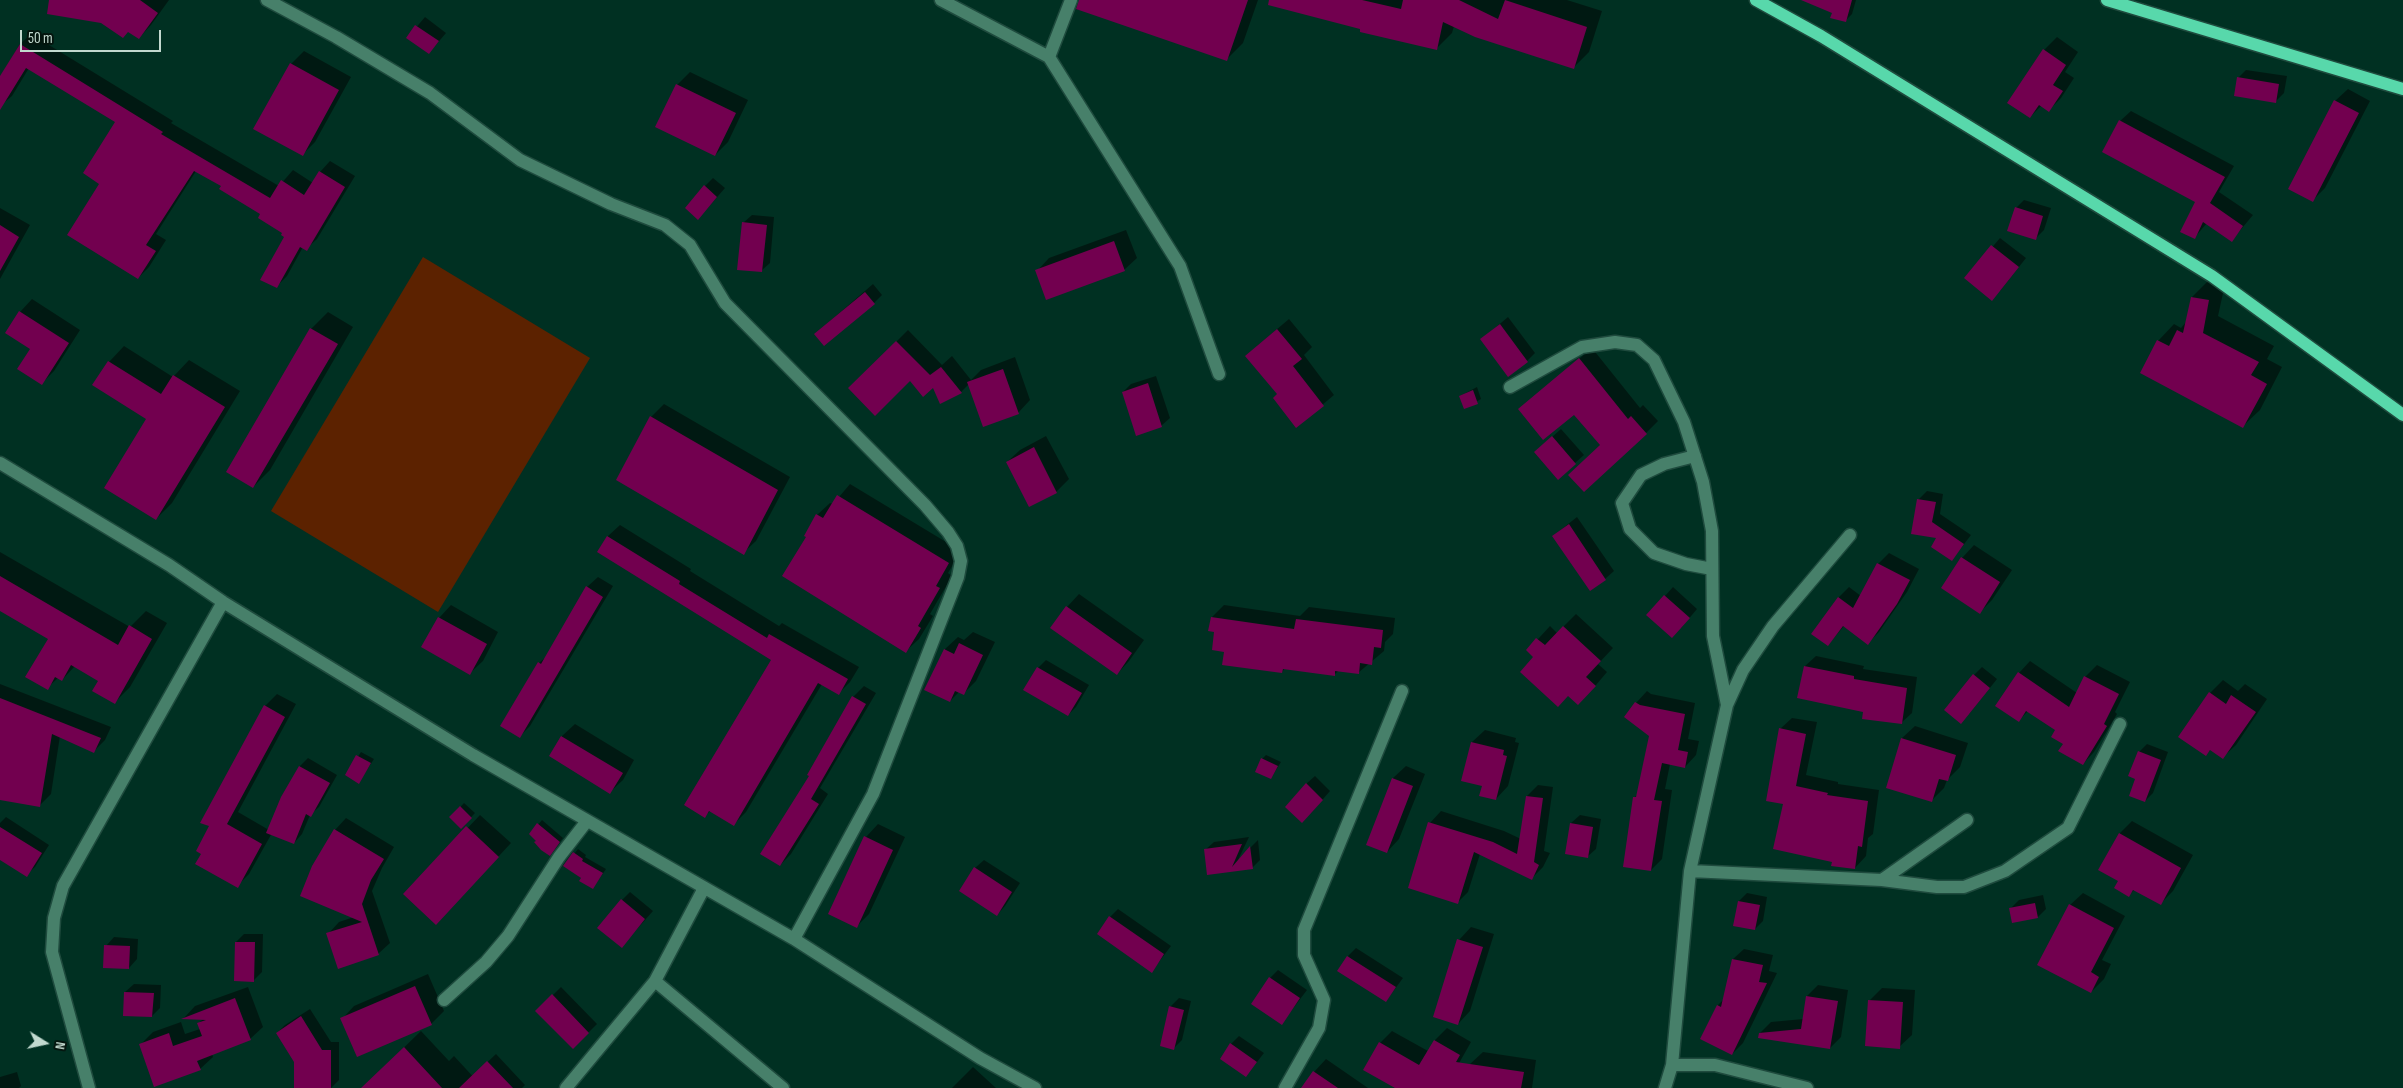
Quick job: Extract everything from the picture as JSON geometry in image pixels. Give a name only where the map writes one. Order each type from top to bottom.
[{"type":"main road","points":[[1756,0],[1821,36],[2212,276],[2403,415]]},
{"type":"main road","points":[[2107,0],[2403,89]]},
{"type":"street","points":[[268,0],[430,92],[520,160],[611,204],[665,225],[690,245],[725,303],[925,505],[948,532],[957,546],[961,562],[958,577],[873,794],[794,939]]},
{"type":"street","points":[[941,0],[1049,57],[1180,266],[1219,374]]},
{"type":"street","points":[[1049,57],[1071,0]]},
{"type":"street","points":[[1510,387],[1582,348],[1616,342],[1637,345],[1654,360],[1684,422],[1703,482],[1712,531],[1713,636],[1727,705]]},
{"type":"street","points":[[1695,456],[1664,464],[1640,475],[1622,503],[1630,529],[1654,553],[1686,564],[1712,569]]},
{"type":"street","points":[[0,463],[473,755],[794,939],[980,1058],[1034,1088]]},
{"type":"street","points":[[1665,1088],[1672,1065],[1690,871],[1727,705],[1743,670],[1773,626],[1850,535]]},
{"type":"street","points":[[89,1088],[52,952],[54,918],[63,886],[224,602]]},
{"type":"street","points":[[1285,1088],[1319,1028],[1324,1000],[1304,955],[1304,930],[1402,691]]},
{"type":"street","points":[[1690,871],[1882,880],[1937,887],[1964,887],[2005,871],[2068,828],[2120,724]]},
{"type":"street","points":[[444,1000],[486,962],[508,936],[559,857],[587,820]]},
{"type":"street","points":[[1882,880],[1967,820]]},
{"type":"street","points":[[566,1088],[655,981],[704,888]]},
{"type":"street","points":[[655,981],[783,1088]]},
{"type":"street","points":[[1672,1065],[1715,1065],[1807,1088]]},
{"type":"shaded area","points":[[423,257],[590,358],[438,612],[271,511]]},
{"type":"building","points":[[49,0],[140,0],[158,13],[139,39],[128,32],[123,38],[101,23],[47,14]]},
{"type":"building","points":[[1079,0],[1248,0],[1227,61],[1076,9]]},
{"type":"building","points":[[1269,0],[1362,0],[1401,9],[1403,0],[1459,0],[1498,19],[1505,0],[1587,27],[1574,69],[1475,37],[1443,22],[1437,50],[1360,32],[1360,29],[1268,5]]},
{"type":"building","points":[[1801,0],[1852,0],[1846,22],[1830,18],[1832,13]]},
{"type":"building","points":[[415,25],[439,41],[429,54],[406,38]]},
{"type":"building","points":[[20,44],[163,132],[161,134],[270,198],[281,180],[304,195],[319,171],[345,187],[307,251],[300,247],[277,288],[260,280],[284,237],[281,235],[282,233],[258,218],[260,214],[219,189],[221,186],[194,171],[146,245],[156,251],[138,279],[67,235],[99,184],[83,173],[115,122],[26,68],[0,110],[0,76]]},
{"type":"building","points":[[2043,49],[2066,65],[2053,85],[2063,91],[2049,112],[2039,105],[2030,118],[2007,103]]},
{"type":"building","points":[[290,63],[339,90],[303,156],[253,129]]},
{"type":"building","points":[[2237,77],[2279,84],[2276,103],[2234,96]]},
{"type":"building","points":[[676,84],[736,113],[715,156],[655,127]]},
{"type":"building","points":[[2334,100],[2359,113],[2313,202],[2288,189]]},
{"type":"building","points":[[2119,120],[2225,177],[2210,203],[2243,226],[2232,242],[2203,222],[2195,239],[2180,232],[2195,202],[2102,152]]},
{"type":"building","points":[[704,185],[717,197],[698,220],[685,208]]},
{"type":"building","points":[[2015,207],[2043,216],[2036,240],[2007,231]]},
{"type":"building","points":[[742,222],[767,225],[762,272],[737,270]]},
{"type":"building","points":[[0,225],[19,237],[0,271]]},
{"type":"building","points":[[1114,241],[1125,271],[1046,300],[1035,270]]},
{"type":"building","points":[[1991,245],[2019,267],[1992,301],[1964,278]]},
{"type":"building","points":[[865,292],[875,304],[824,346],[814,334]]},
{"type":"building","points":[[2191,297],[2209,300],[2203,333],[2259,362],[2251,375],[2267,384],[2243,428],[2140,373],[2157,340],[2169,346],[2177,330],[2183,333]]},
{"type":"building","points":[[19,311],[69,343],[42,385],[17,369],[30,349],[5,333]]},
{"type":"building","points":[[1500,324],[1528,362],[1508,377],[1480,339]]},
{"type":"building","points":[[310,328],[338,344],[253,488],[226,472]]},
{"type":"building","points":[[1277,329],[1302,359],[1293,366],[1324,406],[1296,428],[1273,398],[1277,394],[1245,356]]},
{"type":"building","points":[[896,341],[930,375],[941,367],[962,393],[940,404],[933,388],[923,397],[910,381],[875,416],[848,388]]},
{"type":"building","points":[[1579,358],[1628,419],[1631,416],[1647,434],[1584,492],[1568,475],[1600,445],[1574,415],[1543,440],[1518,409]]},
{"type":"building","points":[[108,361],[161,394],[173,375],[225,407],[156,520],[104,488],[146,419],[92,385]]},
{"type":"building","points":[[1003,369],[1019,414],[983,427],[967,382]]},
{"type":"building","points":[[1148,383],[1162,427],[1136,436],[1122,392]]},
{"type":"building","points":[[1473,390],[1478,404],[1464,409],[1459,396]]},
{"type":"building","points":[[650,416],[778,490],[744,555],[616,480]]},
{"type":"building","points":[[1552,436],[1576,464],[1558,480],[1534,452]]},
{"type":"building","points":[[1034,447],[1057,493],[1029,507],[1006,462]]},
{"type":"building","points":[[837,495],[949,563],[936,586],[940,588],[918,626],[921,628],[906,653],[782,576],[806,537],[804,536],[816,514],[823,518]]},
{"type":"building","points":[[1917,499],[1936,502],[1932,522],[1964,544],[1952,561],[1931,547],[1936,538],[1911,534]]},
{"type":"building","points":[[1569,524],[1606,580],[1590,591],[1552,536]]},
{"type":"building","points":[[607,536],[680,581],[679,584],[767,638],[769,634],[848,679],[839,695],[818,683],[734,826],[709,811],[705,818],[684,805],[771,660],[597,552]]},
{"type":"building","points":[[1961,557],[2000,582],[1980,614],[1941,588]]},
{"type":"building","points":[[1877,563],[1910,580],[1897,604],[1868,645],[1843,626],[1828,646],[1811,634],[1838,597],[1853,608]]},
{"type":"building","points":[[0,576],[118,645],[129,625],[152,639],[115,704],[92,691],[98,681],[71,665],[62,681],[55,677],[48,690],[25,677],[48,639],[0,611]]},
{"type":"building","points":[[586,586],[603,597],[520,738],[500,726],[538,662],[541,664]]},
{"type":"building","points":[[1664,595],[1690,618],[1672,638],[1646,615]]},
{"type":"building","points":[[1066,606],[1132,653],[1117,675],[1050,628]]},
{"type":"building","points":[[438,617],[487,644],[470,675],[421,647]]},
{"type":"building","points":[[1211,617],[1294,629],[1296,619],[1383,630],[1381,648],[1374,647],[1372,665],[1360,663],[1359,674],[1335,671],[1335,676],[1283,669],[1282,673],[1222,665],[1224,652],[1212,650],[1214,632],[1208,631]]},
{"type":"building","points":[[1563,626],[1601,661],[1586,677],[1596,686],[1578,705],[1568,696],[1558,707],[1520,672],[1533,657],[1526,650],[1536,638],[1545,645]]},
{"type":"building","points":[[959,643],[983,655],[964,695],[955,691],[950,702],[924,690],[944,649],[954,654]]},
{"type":"building","points":[[1804,666],[1854,676],[1854,679],[1907,688],[1902,724],[1862,719],[1863,712],[1797,698]]},
{"type":"building","points":[[1037,667],[1082,693],[1068,716],[1023,690]]},
{"type":"building","points":[[2018,672],[2069,707],[2084,676],[2119,694],[2104,724],[2107,726],[2083,765],[2058,751],[2063,744],[2051,737],[2055,730],[2026,711],[2019,722],[1995,706]]},
{"type":"building","points":[[1973,674],[1990,688],[1961,724],[1944,710]]},
{"type":"building","points":[[2209,692],[2226,704],[2231,695],[2256,712],[2223,759],[2210,750],[2206,756],[2178,737]]},
{"type":"building","points":[[852,696],[866,704],[811,799],[819,804],[780,866],[760,854],[809,776],[807,775]]},
{"type":"building","points":[[0,698],[101,738],[94,753],[52,734],[40,807],[0,800]]},
{"type":"building","points":[[1635,702],[1640,705],[1685,714],[1678,750],[1688,752],[1685,768],[1662,763],[1654,800],[1662,801],[1651,871],[1623,867],[1633,797],[1636,797],[1649,736],[1624,717]]},
{"type":"building","points":[[264,705],[285,717],[227,824],[262,844],[238,888],[195,864],[201,854],[196,851],[209,826],[200,823]]},
{"type":"building","points":[[1779,728],[1806,734],[1796,786],[1828,793],[1827,795],[1868,801],[1862,847],[1858,846],[1855,869],[1831,866],[1832,862],[1773,849],[1783,804],[1766,801]]},
{"type":"building","points":[[561,736],[623,773],[610,794],[549,756]]},
{"type":"building","points":[[1901,738],[1956,755],[1948,781],[1939,779],[1932,802],[1886,788]]},
{"type":"building","points":[[1471,742],[1504,750],[1503,755],[1507,756],[1496,800],[1479,796],[1482,786],[1461,781]]},
{"type":"building","points":[[2138,751],[2161,760],[2145,802],[2129,796],[2135,779],[2128,776]]},
{"type":"building","points":[[356,755],[371,763],[359,784],[345,775]]},
{"type":"building","points":[[1261,758],[1278,766],[1271,779],[1255,772]]},
{"type":"building","points":[[299,766],[330,783],[311,817],[306,814],[294,844],[266,833],[281,797]]},
{"type":"building","points":[[1392,778],[1413,786],[1387,853],[1366,845]]},
{"type":"building","points":[[1306,783],[1323,800],[1302,823],[1285,807]]},
{"type":"building","points":[[1526,796],[1543,798],[1534,862],[1539,865],[1532,880],[1474,852],[1458,904],[1408,888],[1428,822],[1493,842],[1517,854]]},
{"type":"building","points":[[460,806],[472,818],[461,829],[449,817]]},
{"type":"building","points":[[537,823],[560,842],[550,856],[541,850],[529,834]]},
{"type":"building","points":[[1570,823],[1593,827],[1588,858],[1565,854]]},
{"type":"building","points":[[466,826],[499,857],[436,925],[403,894]]},
{"type":"building","points":[[0,827],[42,853],[27,877],[0,860]]},
{"type":"building","points":[[334,829],[384,859],[371,880],[362,904],[379,955],[338,969],[326,933],[362,922],[300,896],[312,866]]},
{"type":"building","points":[[2119,833],[2181,868],[2161,905],[2133,890],[2129,897],[2114,888],[2118,881],[2098,870]]},
{"type":"building","points":[[864,836],[893,850],[857,928],[828,914]]},
{"type":"building","points":[[1242,844],[1232,867],[1250,846],[1253,869],[1207,875],[1204,849]]},
{"type":"building","points":[[573,852],[583,859],[582,861],[603,873],[593,889],[579,881],[581,878],[563,866]]},
{"type":"building","points":[[974,867],[1012,892],[997,916],[959,891]]},
{"type":"building","points":[[621,899],[645,919],[622,948],[597,928]]},
{"type":"building","points":[[1738,901],[1760,905],[1755,930],[1733,926]]},
{"type":"building","points":[[2035,903],[2038,918],[2012,923],[2009,908]]},
{"type":"building","points":[[2069,904],[2114,928],[2091,972],[2099,977],[2091,993],[2037,965]]},
{"type":"building","points":[[1109,916],[1164,954],[1152,973],[1097,934]]},
{"type":"building","points":[[1457,939],[1483,947],[1458,1025],[1433,1017]]},
{"type":"building","points":[[235,942],[255,942],[254,982],[234,981]]},
{"type":"building","points":[[104,945],[130,946],[129,969],[103,968]]},
{"type":"building","points":[[1347,956],[1396,987],[1386,1002],[1337,971]]},
{"type":"building","points":[[1732,959],[1763,965],[1759,982],[1767,983],[1732,1055],[1700,1039],[1717,1005],[1721,1007]]},
{"type":"building","points":[[1269,977],[1300,998],[1282,1025],[1251,1004]]},
{"type":"building","points":[[415,986],[432,1025],[357,1057],[340,1018]]},
{"type":"building","points":[[124,992],[154,993],[152,1017],[123,1016]]},
{"type":"building","points":[[552,994],[589,1033],[573,1049],[535,1011]]},
{"type":"building","points":[[1806,996],[1838,1001],[1830,1049],[1758,1038],[1759,1033],[1801,1029]]},
{"type":"building","points":[[235,998],[251,1040],[197,1061],[201,1070],[154,1087],[139,1044],[169,1033],[173,1046],[202,1036],[197,1023],[206,1020],[181,1019]]},
{"type":"building","points":[[1868,1000],[1903,1002],[1900,1049],[1865,1046]]},
{"type":"building","points":[[1169,1006],[1184,1010],[1174,1050],[1160,1046]]},
{"type":"building","points":[[301,1016],[322,1050],[331,1050],[331,1088],[294,1088],[294,1062],[276,1033]]},
{"type":"building","points":[[1434,1040],[1460,1055],[1456,1062],[1524,1072],[1521,1088],[1395,1088],[1363,1070],[1379,1042],[1419,1065]]},
{"type":"building","points":[[1230,1043],[1257,1062],[1246,1077],[1220,1059]]},
{"type":"building","points":[[404,1047],[442,1088],[361,1088]]},
{"type":"building","points":[[487,1061],[513,1088],[459,1088]]},
{"type":"building","points":[[1313,1071],[1338,1088],[1301,1088]]}]
